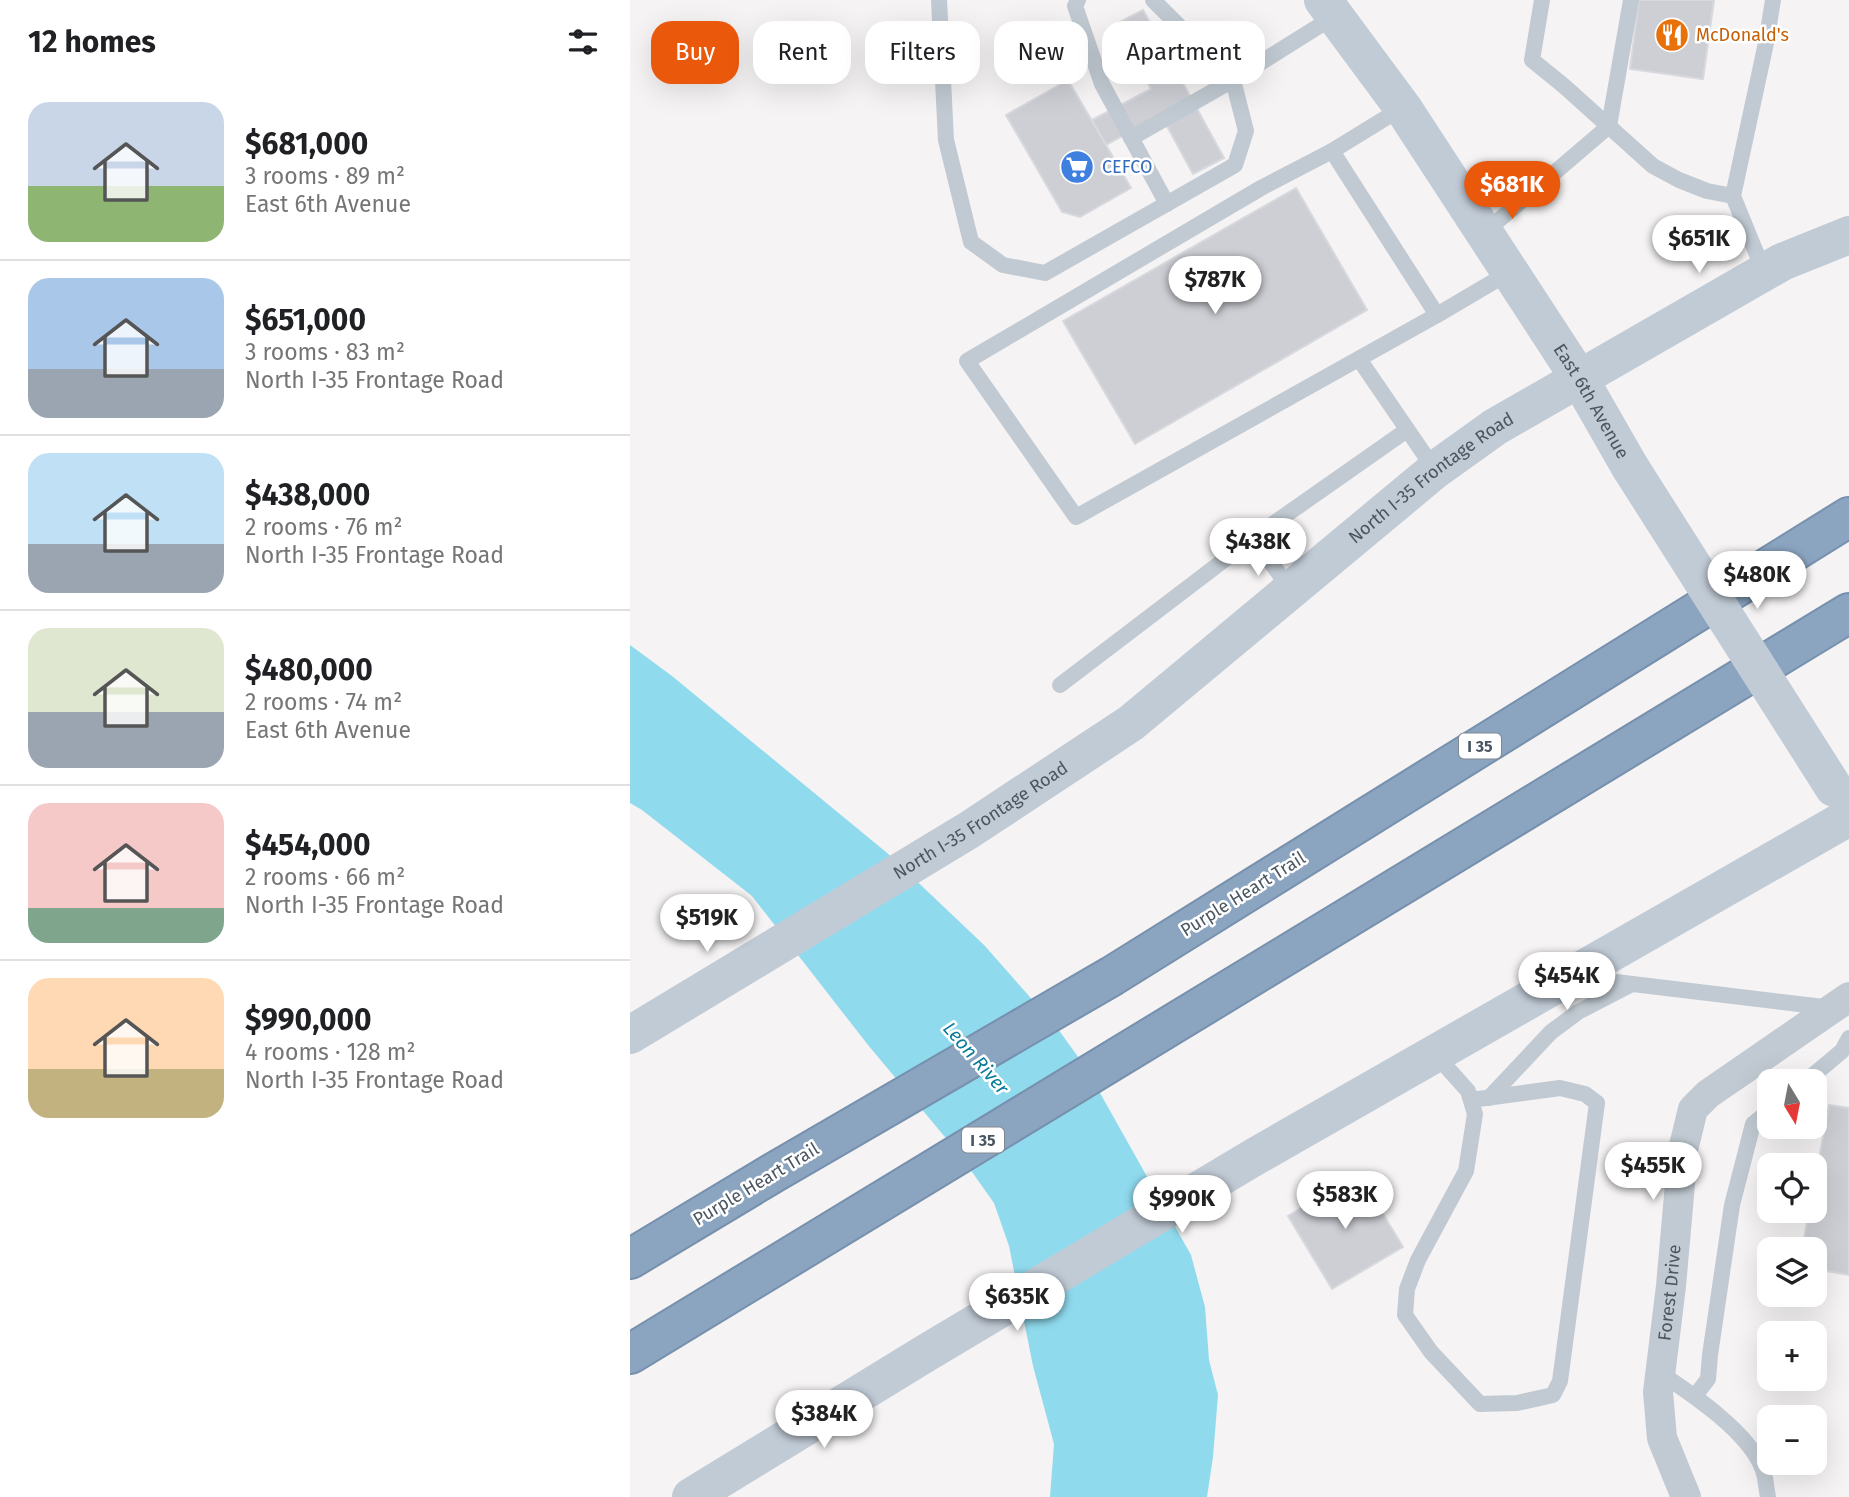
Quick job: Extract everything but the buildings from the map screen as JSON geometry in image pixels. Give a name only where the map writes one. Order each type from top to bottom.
[{"type":"highway","name":"Purple Heart Trail","points":[[630,1259],[1112,976],[1849,517]]},
{"type":"highway","name":"I 35","points":[[630,1354],[1849,613]]},
{"type":"main road","name":"East 6th Avenue","points":[[1324,5],[1403,108],[1510,272],[1844,805]]},
{"type":"main road","name":"North I-35 Frontage Road","points":[[637,1031],[969,830],[1131,723],[1434,470],[1495,427],[1782,262],[1849,235]]},
{"type":"main road","points":[[691,1497],[1256,1156],[1570,976],[1844,805]]},
{"type":"street","name":"Forest Drive","points":[[1686,1497],[1662,1438],[1657,1392],[1671,1286],[1683,1150],[1693,1110],[1708,1094],[1844,1005]]},
{"type":"lane","points":[[939,0],[946,140],[971,243],[1003,265],[1045,273],[1235,165],[1246,131],[1234,84]]},
{"type":"lane","points":[[1078,0],[1075,6],[1102,84],[1167,204]]},
{"type":"lane","points":[[1153,0],[1174,21]]},
{"type":"lane","points":[[1542,0],[1532,60],[1653,166],[1707,191],[1733,196]]},
{"type":"lane","points":[[1484,233],[1609,126],[1632,0]]},
{"type":"lane","points":[[1764,272],[1733,196],[1773,0]]},
{"type":"lane","points":[[1265,54],[1324,5]]},
{"type":"lane","points":[[1131,138],[1226,84]]},
{"type":"lane","points":[[1403,108],[967,361],[1076,517],[1510,272]]},
{"type":"lane","points":[[1332,151],[1437,315]]},
{"type":"lane","points":[[1359,359],[1434,470]]},
{"type":"lane","points":[[1059,684],[1253,538],[1407,430]]},
{"type":"lane","points":[[1253,538],[1291,590]]},
{"type":"lane","points":[[1570,976],[1844,1005]]},
{"type":"lane","points":[[1489,1098],[1551,1032],[1578,1012],[1632,984]]},
{"type":"lane","points":[[1821,1069],[1842,1051],[1849,1038]]},
{"type":"lane","points":[[1435,1054],[1468,1091],[1475,1114],[1466,1171],[1418,1260],[1407,1289],[1405,1315],[1431,1352],[1480,1404],[1517,1403],[1553,1395],[1560,1381],[1597,1103],[1584,1094],[1560,1088],[1471,1100]]},
{"type":"lane","points":[[1695,1396],[1707,1379],[1732,1205],[1753,1124],[1757,1121]]},
{"type":"lane","points":[[1660,1373],[1695,1396],[1748,1444],[1763,1470],[1768,1497]]},
{"type":"water","name":"Leon River","points":[[630,645],[672,676],[886,852],[984,945],[1058,1029],[1086,1068],[1191,1255],[1205,1307],[1209,1360],[1218,1395],[1207,1497],[1050,1497],[1054,1444],[1033,1366],[1009,1246],[994,1203],[960,1155],[868,1045],[752,896],[630,803]]},
{"type":"place","name":"McDonald's","points":[[1672,35]]},
{"type":"place","name":"CEFCO","points":[[1077,167]]}]
